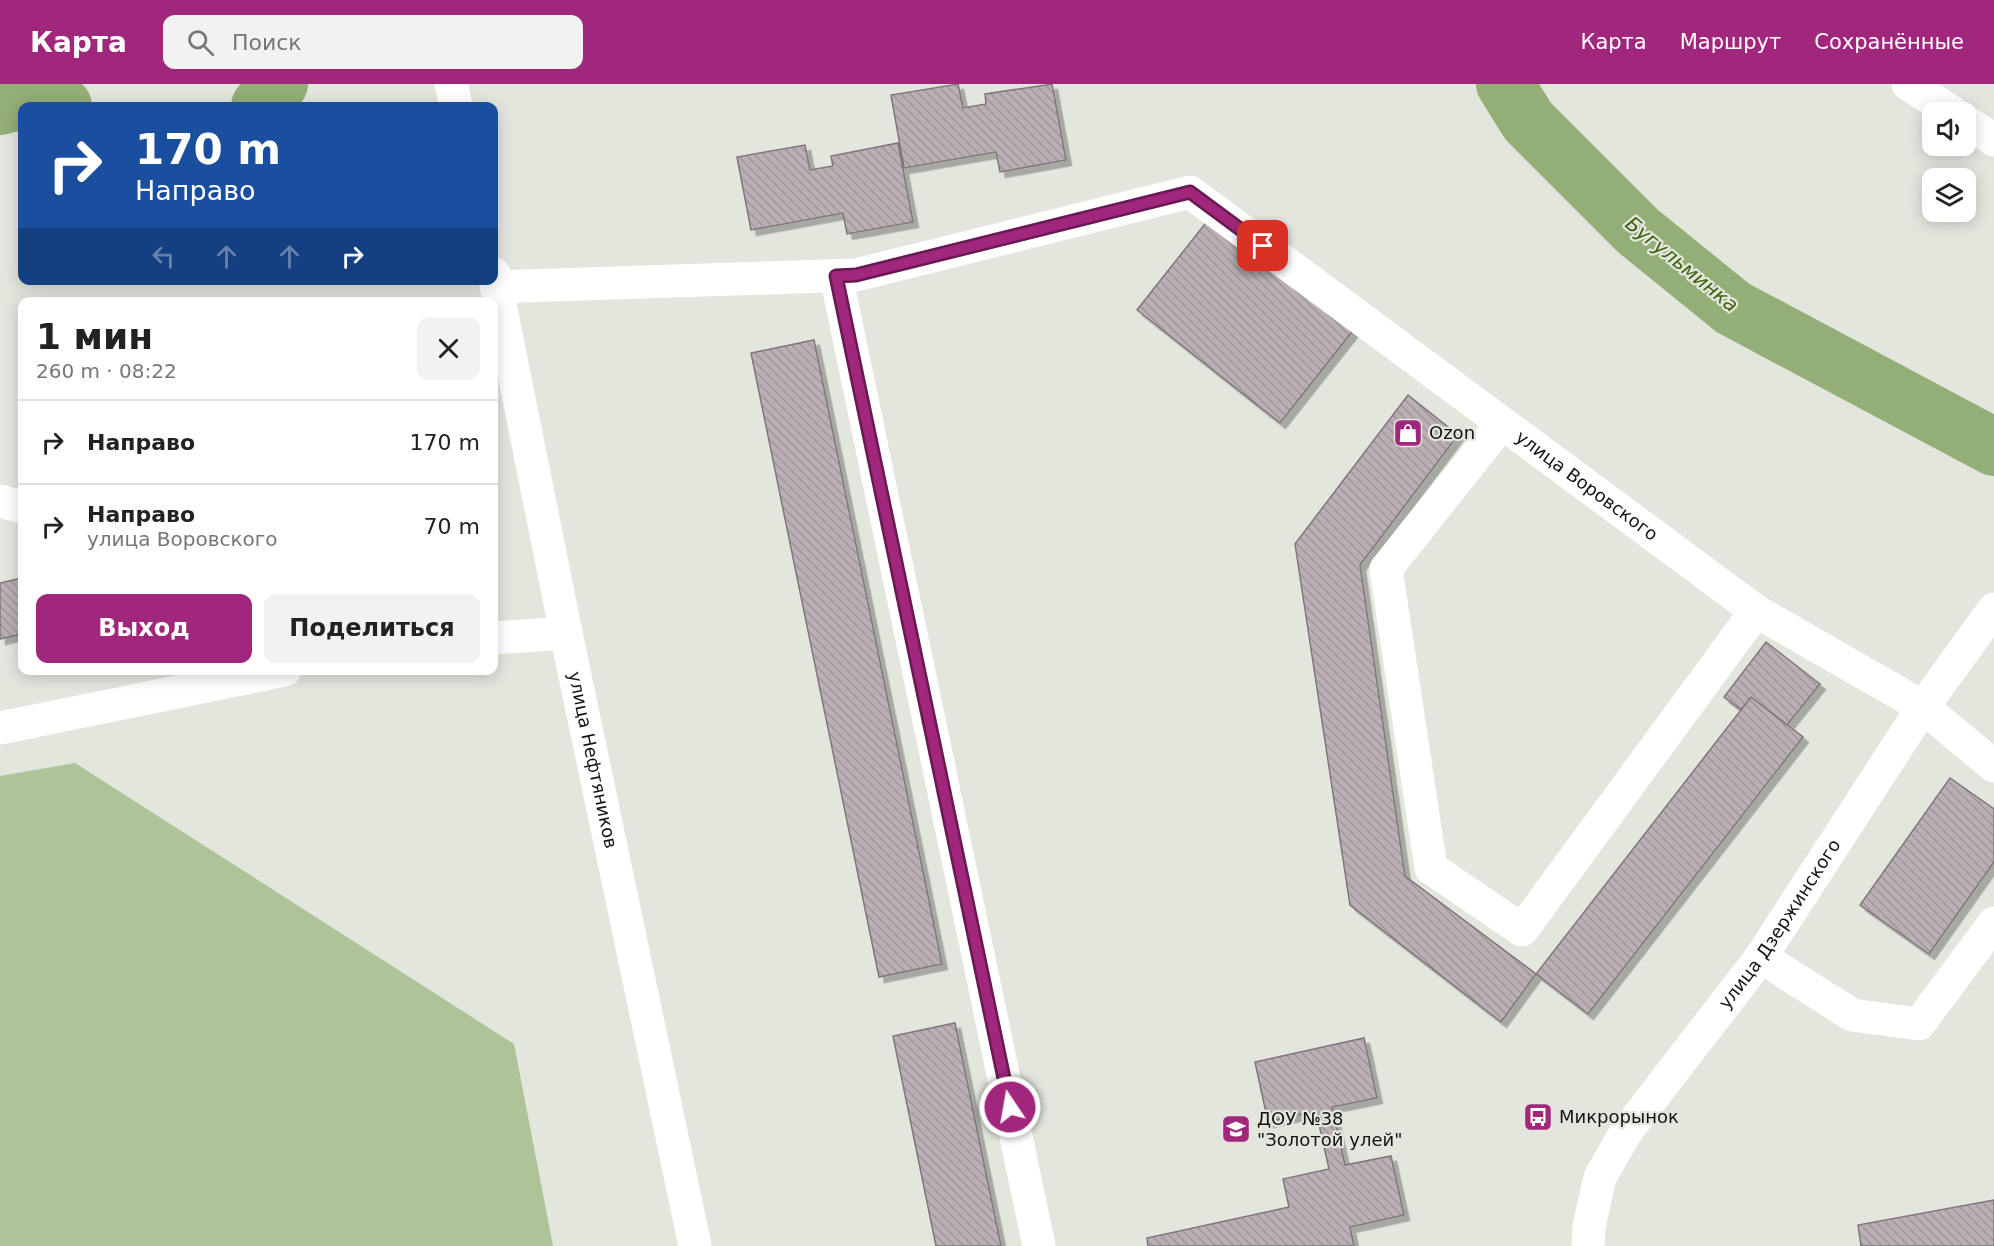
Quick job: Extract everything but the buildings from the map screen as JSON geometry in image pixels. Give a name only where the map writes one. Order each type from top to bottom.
[{"type":"main road","points":[[451,84],[455,102]]},
{"type":"main road","points":[[1908,84],[1936,102]]},
{"type":"main road","points":[[1976,128],[1994,140]]},
{"type":"main road","name":"улица Воровского","points":[[836,276],[856,275],[1190,192],[1756,611],[1923,707],[1994,766]]},
{"type":"main road","points":[[498,280],[836,276],[1039,1246]]},
{"type":"main road","name":"улица Нефтяников","points":[[496,285],[566,633],[695,1246]]},
{"type":"main road","points":[[1502,423],[1386,569],[1431,868],[1522,930],[1756,611]]},
{"type":"main road","points":[[0,501],[18,506]]},
{"type":"main road","name":"улица Дзержинского","points":[[1588,1246],[1589,1227],[1600,1177],[1626,1132],[1761,957],[1923,707],[1994,609]]},
{"type":"main road","points":[[498,638],[566,633]]},
{"type":"main road","points":[[0,728],[260,675]]},
{"type":"main road","points":[[1761,957],[1852,1016],[1918,1024],[1994,923]]},
{"type":"green space","points":[[75,763],[514,1044],[553,1246],[0,1246],[0,776]]},
{"type":"waterway","name":"Бугульминка","points":[[263,102],[279,84]]},
{"type":"waterway","name":"Бугульминка","points":[[1505,84],[1528,121],[1638,231],[1733,308],[1994,447]]},
{"type":"waterway","name":"Бугульминка","points":[[0,106],[35,97],[51,102]]},
{"type":"place","name":"Ozon","points":[[1408,433]]},
{"type":"place","name":"Микрорынок","points":[[1538,1117]]},
{"type":"place","name":"ДОУ №38 \"Золотой улей\"","points":[[1236,1129]]},
{"type":"route","points":[[1010,1107],[836,276],[856,275],[1190,192],[1263,246]]}]
